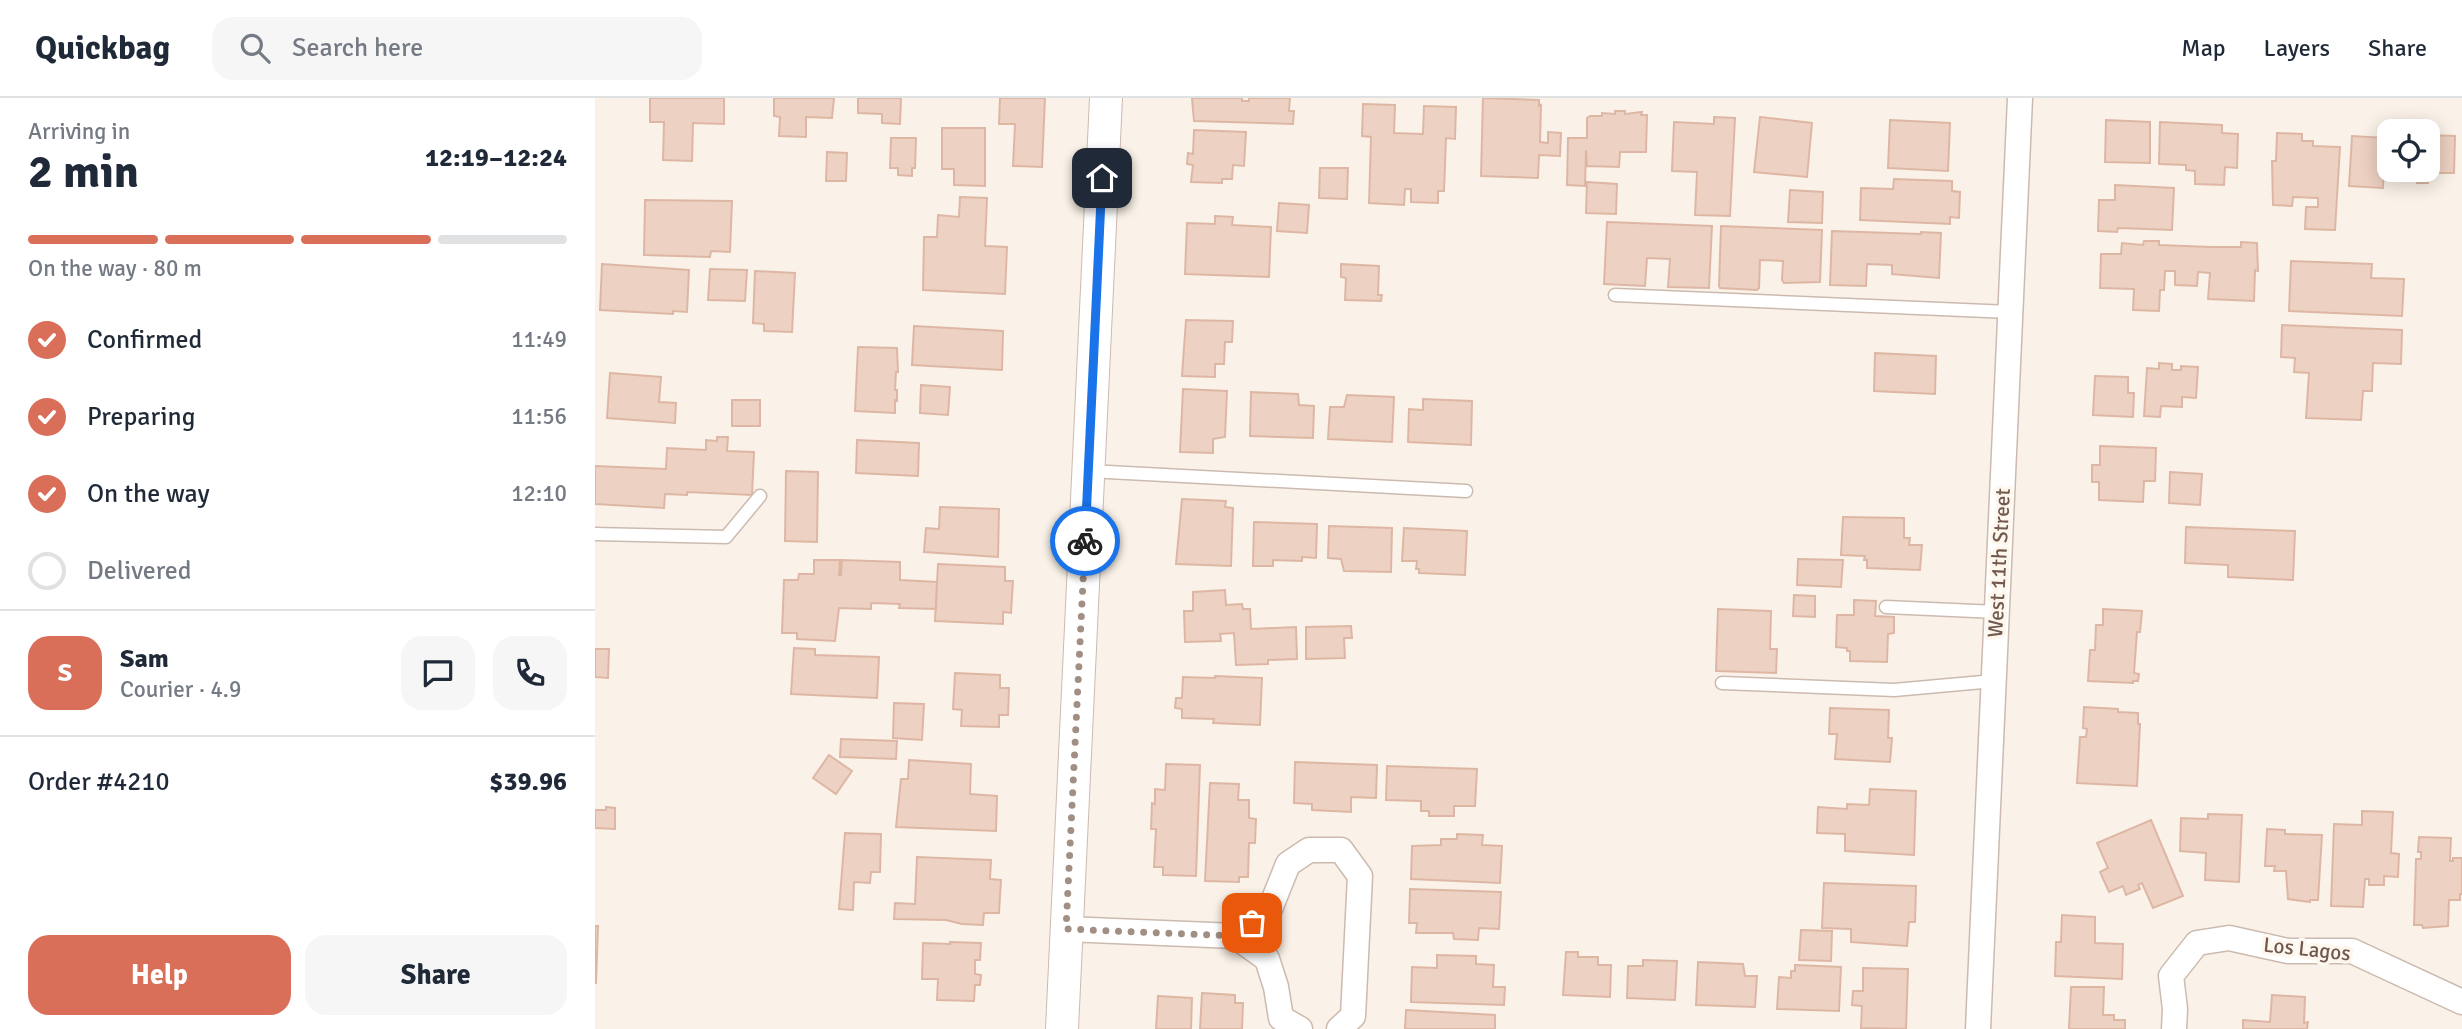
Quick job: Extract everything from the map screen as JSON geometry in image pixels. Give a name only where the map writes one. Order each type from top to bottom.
[{"type":"street","points":[[1062,1029],[1106,98]]},
{"type":"street","name":"West 11th Street","points":[[1978,1029],[2020,98]]},
{"type":"street","points":[[1235,936],[1270,909],[1288,864],[1309,850],[1341,850],[1360,876],[1353,1016],[1339,1029]]},
{"type":"street","points":[[1066,929],[1235,936],[1267,959],[1281,1018],[1300,1029]]},
{"type":"street","name":"Los Lagos","points":[[2174,1029],[2175,1009],[2171,976],[2197,943],[2229,938],[2288,951],[2352,951],[2462,1002]]},
{"type":"lane","points":[[1615,295],[2011,312]]},
{"type":"lane","points":[[1088,471],[1466,491]]},
{"type":"lane","points":[[595,534],[726,537],[760,496]]},
{"type":"lane","points":[[1887,607],[1997,612]]},
{"type":"lane","points":[[1722,682],[1894,690],[1994,681]]},
{"type":"building","points":[[650,98],[724,98],[724,124],[693,123],[692,161],[663,160],[664,122],[650,122]]},
{"type":"building","points":[[774,98],[834,98],[832,118],[806,117],[806,137],[779,136],[780,117],[774,116]]},
{"type":"building","points":[[858,98],[901,98],[900,124],[882,123],[882,114],[858,113]]},
{"type":"building","points":[[1000,98],[1045,98],[1042,167],[1013,166],[1015,124],[999,124]]},
{"type":"building","points":[[1192,98],[1242,98],[1242,101],[1249,101],[1249,98],[1290,98],[1289,111],[1294,111],[1293,124],[1194,121]]},
{"type":"building","points":[[1483,98],[1539,100],[1540,142],[1548,143],[1548,132],[1561,133],[1560,156],[1539,155],[1538,178],[1481,176]]},
{"type":"building","points":[[1363,104],[1395,105],[1394,133],[1423,134],[1424,106],[1456,107],[1455,139],[1446,138],[1444,191],[1438,191],[1438,203],[1411,202],[1411,189],[1405,189],[1404,205],[1369,203],[1371,137],[1362,136]]},
{"type":"building","points":[[1615,111],[1625,111],[1625,114],[1642,112],[1641,115],[1647,115],[1646,152],[1620,152],[1619,167],[1587,166],[1586,150],[1585,186],[1567,185],[1568,138],[1587,138],[1587,118],[1602,116],[1602,113],[1615,114]]},
{"type":"building","points":[[1714,117],[1735,118],[1730,216],[1695,215],[1697,172],[1672,171],[1674,122],[1714,124]]},
{"type":"building","points":[[1760,117],[1812,123],[1807,177],[1754,172]]},
{"type":"building","points":[[1890,120],[1950,123],[1948,171],[1888,168]]},
{"type":"building","points":[[2106,120],[2150,122],[2150,163],[2105,162]]},
{"type":"building","points":[[2160,122],[2222,125],[2222,133],[2238,134],[2237,168],[2225,167],[2224,185],[2195,184],[2195,171],[2186,170],[2186,165],[2159,164]]},
{"type":"building","points":[[942,128],[985,128],[985,186],[954,185],[954,169],[942,169]]},
{"type":"building","points":[[1194,130],[1246,132],[1244,166],[1233,165],[1232,179],[1222,179],[1222,183],[1191,182],[1193,165],[1187,164],[1188,153],[1193,154]]},
{"type":"building","points":[[2277,133],[2302,134],[2302,141],[2313,141],[2313,146],[2340,147],[2335,230],[2305,229],[2306,207],[2318,207],[2318,198],[2293,197],[2292,206],[2273,205],[2272,161],[2276,161]]},
{"type":"building","points":[[2440,135],[2455,136],[2454,173],[2440,173]]},
{"type":"building","points":[[2352,136],[2377,138],[2377,182],[2383,182],[2383,188],[2349,186]]},
{"type":"building","points":[[891,138],[916,138],[915,168],[912,168],[912,176],[898,175],[898,168],[890,168]]},
{"type":"building","points":[[827,152],[847,153],[846,181],[826,181]]},
{"type":"building","points":[[1320,168],[1348,168],[1347,199],[1319,198]]},
{"type":"building","points":[[1894,179],[1952,181],[1952,191],[1960,192],[1959,218],[1950,217],[1950,224],[1860,220],[1861,188],[1893,189]]},
{"type":"building","points":[[1587,182],[1617,184],[1616,214],[1586,213]]},
{"type":"building","points":[[2115,185],[2174,188],[2172,230],[2118,228],[2117,232],[2098,231],[2099,200],[2115,200]]},
{"type":"building","points":[[1790,190],[1823,192],[1822,223],[1788,222]]},
{"type":"building","points":[[960,197],[987,198],[985,246],[1007,247],[1005,294],[923,290],[924,237],[937,237],[938,215],[959,217]]},
{"type":"building","points":[[645,200],[732,201],[730,252],[711,251],[710,257],[644,255]]},
{"type":"building","points":[[1279,203],[1309,205],[1307,233],[1277,231]]},
{"type":"building","points":[[1215,216],[1233,217],[1232,225],[1271,227],[1269,277],[1185,274],[1187,223],[1215,224]]},
{"type":"building","points":[[1607,222],[1712,226],[1709,288],[1668,287],[1670,259],[1647,258],[1645,286],[1604,284]]},
{"type":"building","points":[[1721,226],[1822,230],[1820,282],[1784,283],[1783,261],[1760,260],[1757,290],[1720,288]]},
{"type":"building","points":[[1832,231],[1941,233],[1939,278],[1892,274],[1892,265],[1867,264],[1866,286],[1830,285]]},
{"type":"building","points":[[2144,241],[2159,241],[2159,245],[2211,247],[2241,247],[2241,242],[2257,243],[2258,271],[2255,270],[2254,301],[2208,299],[2210,273],[2198,272],[2197,286],[2175,285],[2175,271],[2165,271],[2164,290],[2160,290],[2159,311],[2133,310],[2134,289],[2100,288],[2101,254],[2121,254],[2122,243],[2143,245]]},
{"type":"building","points":[[2291,261],[2372,264],[2371,278],[2404,279],[2402,316],[2289,311]]},
{"type":"building","points":[[602,264],[689,270],[687,312],[673,311],[673,314],[600,310]]},
{"type":"building","points":[[1341,264],[1379,266],[1378,295],[1382,295],[1381,301],[1345,300],[1346,278],[1341,277]]},
{"type":"building","points":[[710,269],[747,270],[745,301],[708,300]]},
{"type":"building","points":[[755,271],[795,273],[792,332],[764,331],[764,324],[753,323]]},
{"type":"building","points":[[1186,320],[1233,321],[1232,342],[1225,342],[1224,364],[1215,364],[1215,377],[1182,376]]},
{"type":"building","points":[[2282,325],[2402,330],[2401,364],[2373,363],[2372,391],[2363,391],[2361,420],[2306,418],[2309,373],[2294,372],[2295,358],[2281,357]]},
{"type":"building","points":[[914,326],[1003,331],[1002,370],[912,365]]},
{"type":"building","points":[[858,347],[897,348],[895,413],[855,411]]},
{"type":"building","points":[[1875,353],[1936,356],[1935,394],[1874,391]]},
{"type":"building","points":[[2159,363],[2172,364],[2172,370],[2181,370],[2181,366],[2198,367],[2196,398],[2182,397],[2182,407],[2161,406],[2160,417],[2144,416],[2147,368],[2159,369]]},
{"type":"building","points":[[610,373],[661,377],[659,402],[676,403],[675,423],[607,418]]},
{"type":"building","points":[[2095,376],[2128,377],[2128,393],[2134,393],[2133,417],[2093,415]]},
{"type":"building","points":[[921,385],[950,387],[948,415],[920,413]]},
{"type":"building","points":[[1183,389],[1227,391],[1225,437],[1213,439],[1213,453],[1180,452]]},
{"type":"building","points":[[1251,392],[1298,394],[1299,405],[1314,406],[1313,438],[1250,436]]},
{"type":"building","points":[[1347,395],[1394,397],[1392,442],[1328,439],[1330,407],[1344,407]]},
{"type":"building","points":[[1423,399],[1472,401],[1471,445],[1408,442],[1409,409],[1423,410]]},
{"type":"building","points":[[732,400],[760,400],[760,426],[732,426]]},
{"type":"building","points":[[717,437],[728,437],[727,451],[754,452],[752,495],[687,492],[687,495],[665,494],[664,508],[595,504],[595,466],[666,469],[667,448],[706,450],[706,440],[717,441]]},
{"type":"building","points":[[857,440],[919,443],[918,476],[856,473]]},
{"type":"building","points":[[2100,446],[2156,448],[2155,481],[2144,481],[2143,502],[2099,500],[2099,482],[2092,482],[2092,465],[2100,465]]},
{"type":"building","points":[[786,471],[818,472],[817,542],[785,541]]},
{"type":"building","points":[[2170,472],[2202,474],[2200,505],[2169,503]]},
{"type":"building","points":[[1182,499],[1226,501],[1225,507],[1233,508],[1231,566],[1176,564]]},
{"type":"building","points":[[940,507],[999,509],[998,557],[924,552],[926,528],[939,529]]},
{"type":"building","points":[[1843,517],[1904,518],[1904,538],[1910,538],[1909,545],[1922,545],[1920,570],[1867,568],[1865,556],[1841,555]]},
{"type":"building","points":[[1254,522],[1317,524],[1316,558],[1302,557],[1302,561],[1273,560],[1273,566],[1253,566]]},
{"type":"building","points":[[1329,526],[1392,528],[1391,572],[1344,571],[1341,559],[1328,558]]},
{"type":"building","points":[[2186,527],[2295,531],[2293,580],[2228,577],[2228,565],[2185,563]]},
{"type":"building","points":[[1404,528],[1467,531],[1465,575],[1419,573],[1419,569],[1416,569],[1417,561],[1402,561]]},
{"type":"building","points":[[1798,559],[1843,560],[1841,587],[1797,585]]},
{"type":"building","points":[[814,560],[840,560],[839,575],[842,560],[900,562],[900,580],[937,582],[936,609],[899,608],[900,604],[871,603],[871,609],[839,608],[835,641],[797,639],[797,633],[782,633],[784,580],[798,580],[799,574],[814,574]]},
{"type":"building","points":[[938,564],[1005,567],[1005,581],[1013,581],[1011,613],[1003,612],[1003,624],[935,621]]},
{"type":"building","points":[[1225,590],[1226,605],[1242,604],[1243,609],[1250,609],[1251,629],[1296,627],[1297,659],[1268,660],[1268,664],[1236,665],[1234,633],[1220,634],[1221,641],[1185,642],[1184,611],[1193,611],[1193,592]]},
{"type":"building","points":[[1794,595],[1815,596],[1815,617],[1793,616]]},
{"type":"building","points":[[1854,600],[1876,601],[1875,616],[1894,617],[1894,633],[1888,634],[1887,662],[1850,661],[1850,651],[1847,651],[1847,648],[1836,647],[1837,615],[1854,615]]},
{"type":"building","points":[[1718,609],[1771,611],[1770,649],[1777,649],[1776,673],[1716,671]]},
{"type":"building","points":[[2103,609],[2142,611],[2140,632],[2137,632],[2134,673],[2139,674],[2138,681],[2088,681],[2090,650],[2095,650],[2096,625],[2103,625]]},
{"type":"building","points":[[1351,626],[1352,638],[1344,638],[1345,658],[1306,659],[1306,627]]},
{"type":"building","points":[[794,648],[815,649],[815,655],[879,657],[877,698],[791,694]]},
{"type":"building","points":[[595,649],[609,649],[608,678],[595,677]]},
{"type":"building","points":[[955,673],[1000,675],[1000,688],[1009,688],[1008,715],[999,715],[999,727],[961,726],[962,710],[953,709]]},
{"type":"building","points":[[1183,677],[1262,678],[1260,725],[1213,723],[1214,719],[1182,718],[1182,709],[1175,708],[1176,698],[1182,698]]},
{"type":"building","points":[[894,703],[924,704],[922,740],[893,738]]},
{"type":"building","points":[[2084,707],[2138,713],[2140,724],[2137,786],[2077,783],[2080,737],[2086,737],[2087,729],[2083,728]]},
{"type":"building","points":[[1830,708],[1889,710],[1888,738],[1892,738],[1890,762],[1835,759],[1837,734],[1829,734]]},
{"type":"building","points":[[841,739],[897,741],[896,759],[840,757]]},
{"type":"building","points":[[829,755],[852,771],[836,794],[813,778]]},
{"type":"building","points":[[909,760],[971,764],[970,794],[997,796],[996,831],[896,827],[901,779],[908,779]]},
{"type":"building","points":[[1295,762],[1377,765],[1376,798],[1351,797],[1351,812],[1312,810],[1312,804],[1294,803]]},
{"type":"building","points":[[1166,764],[1200,765],[1196,876],[1163,875],[1163,867],[1154,867],[1156,829],[1151,829],[1152,803],[1155,804],[1155,789],[1165,790]]},
{"type":"building","points":[[1387,766],[1477,769],[1475,806],[1454,806],[1454,816],[1429,816],[1429,811],[1421,811],[1421,801],[1386,800]]},
{"type":"building","points":[[1210,783],[1239,784],[1238,800],[1249,800],[1249,818],[1256,819],[1255,843],[1249,843],[1248,877],[1239,877],[1239,882],[1205,881]]},
{"type":"building","points":[[1870,789],[1916,791],[1914,855],[1845,851],[1845,834],[1817,833],[1818,807],[1847,809],[1847,804],[1869,805]]},
{"type":"building","points":[[606,807],[615,808],[615,829],[595,828],[595,810],[606,810]]},
{"type":"building","points":[[2362,811],[2393,812],[2391,853],[2399,854],[2398,877],[2384,876],[2384,885],[2369,885],[2369,879],[2365,879],[2363,907],[2331,906],[2334,824],[2362,825]]},
{"type":"building","points":[[2208,814],[2242,815],[2239,882],[2205,880],[2206,853],[2180,851],[2181,818],[2208,819]]},
{"type":"building","points":[[2151,820],[2183,896],[2153,908],[2142,883],[2138,885],[2140,889],[2126,895],[2123,886],[2109,892],[2100,872],[2108,868],[2097,843]]},
{"type":"building","points":[[2267,829],[2285,830],[2285,834],[2322,835],[2318,900],[2310,902],[2288,899],[2286,871],[2274,871],[2275,866],[2265,866]]},
{"type":"building","points":[[845,833],[881,834],[880,872],[871,872],[870,883],[854,882],[853,910],[839,909]]},
{"type":"building","points":[[1457,834],[1483,835],[1482,845],[1502,846],[1500,883],[1411,879],[1412,846],[1441,845],[1441,839],[1457,839]]},
{"type":"building","points":[[2419,837],[2451,838],[2450,861],[2453,861],[2453,858],[2462,858],[2462,894],[2460,900],[2449,900],[2448,926],[2423,928],[2422,925],[2414,925],[2416,859],[2421,859],[2421,852],[2418,852]]},
{"type":"building","points":[[917,857],[991,860],[990,879],[1001,880],[999,913],[984,913],[983,925],[946,920],[894,919],[895,903],[915,904]]},
{"type":"building","points":[[1824,883],[1916,886],[1915,922],[1909,922],[1907,946],[1851,942],[1851,929],[1822,928]]},
{"type":"building","points":[[1410,889],[1501,892],[1499,929],[1479,928],[1478,940],[1454,939],[1453,933],[1416,933],[1417,923],[1409,923]]},
{"type":"building","points":[[2062,915],[2095,917],[2095,943],[2123,944],[2122,979],[2055,976],[2056,942],[2061,942]]},
{"type":"building","points":[[595,926],[598,926],[596,983],[595,983]]},
{"type":"building","points":[[1801,930],[1832,931],[1831,961],[1799,960]]},
{"type":"building","points":[[923,943],[981,943],[980,960],[975,960],[975,974],[981,975],[980,985],[975,985],[974,1001],[937,1000],[938,979],[922,979]]},
{"type":"building","points":[[1566,952],[1578,952],[1578,957],[1598,957],[1598,965],[1611,965],[1610,997],[1563,995]]},
{"type":"building","points":[[1437,955],[1476,956],[1476,964],[1494,965],[1493,987],[1505,987],[1504,1005],[1411,1002],[1412,967],[1437,968]]},
{"type":"building","points":[[1643,960],[1677,961],[1675,1000],[1627,998],[1628,966],[1643,966]]},
{"type":"building","points":[[1698,962],[1743,964],[1745,976],[1757,976],[1755,1007],[1696,1005]]},
{"type":"building","points":[[1795,965],[1841,967],[1839,1011],[1777,1009],[1779,977],[1791,978]]},
{"type":"building","points":[[1863,968],[1908,969],[1906,1029],[1861,1028],[1862,1006],[1852,1005],[1853,991],[1863,991]]},
{"type":"building","points":[[2071,987],[2104,987],[2103,1015],[2114,1015],[2114,1020],[2125,1020],[2125,1029],[2069,1029]]},
{"type":"building","points":[[1202,993],[1235,995],[1235,1003],[1243,1003],[1242,1029],[1200,1029]]},
{"type":"building","points":[[2272,995],[2305,997],[2304,1023],[2308,1022],[2307,1029],[2243,1029],[2243,1020],[2270,1022]]},
{"type":"building","points":[[1158,996],[1192,998],[1191,1029],[1156,1029]]},
{"type":"building","points":[[1406,1010],[1495,1015],[1495,1029],[1405,1029]]},
{"type":"way so far","points":[[1085,541],[1066,929],[1235,936],[1252,923]]},
{"type":"route","points":[[1085,541],[1102,178]]}]
